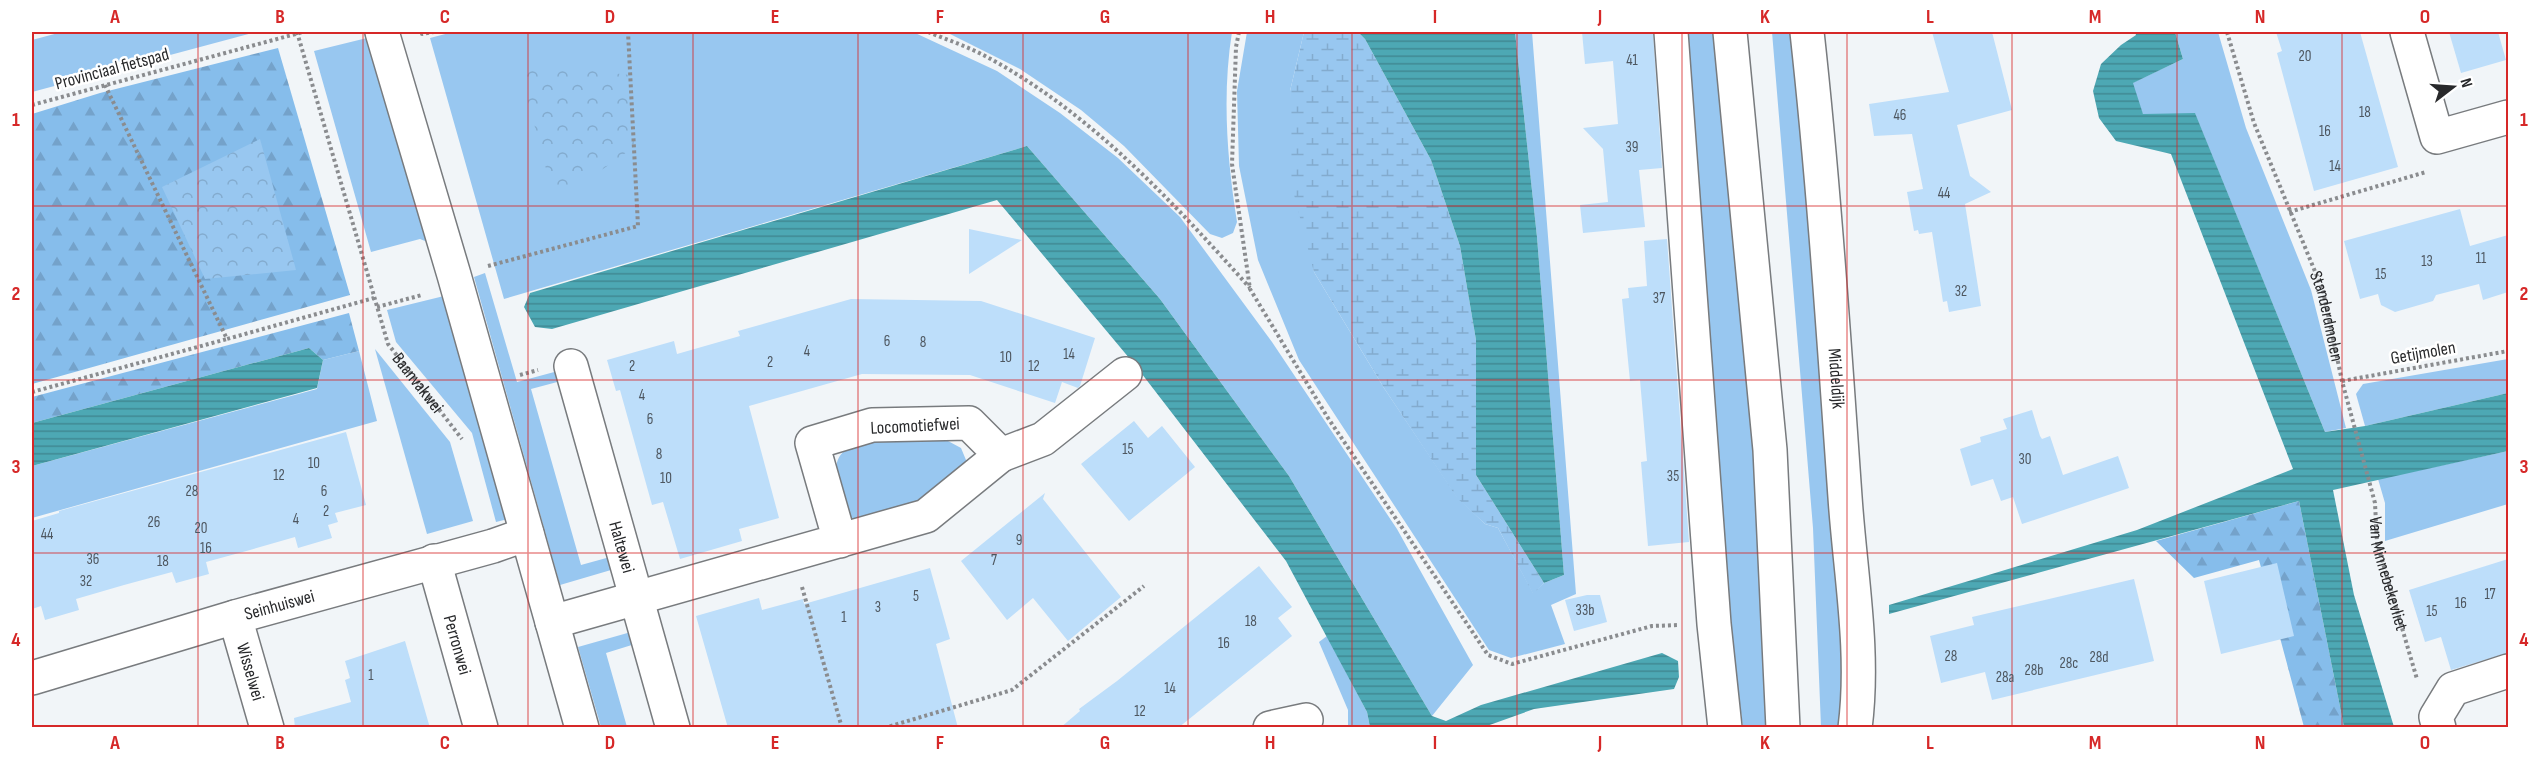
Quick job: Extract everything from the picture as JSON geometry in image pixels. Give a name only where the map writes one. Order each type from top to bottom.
[{"type":"street","points":[[382,32],[582,728]]},
{"type":"street","points":[[1671,32],[1714,624],[1725,728]]},
{"type":"street","points":[[1730,32],[1770,450],[1784,728]]},
{"type":"street","name":"Middeldijk","points":[[1807,32],[1823,178],[1846,511],[1858,646],[1856,728]]},
{"type":"street","points":[[2407,32],[2437,137],[2508,117]]},
{"type":"street","name":"Haltewei","points":[[571,366],[673,728]]},
{"type":"street","points":[[552,622],[927,516],[1001,455],[1043,439],[1125,374]]},
{"type":"street","name":"Locomotiefwei","points":[[840,541],[812,443],[872,425],[969,423],[1001,455]]},
{"type":"street","name":"Seinhuiswei","points":[[32,678],[235,617],[527,534]]},
{"type":"street","name":"Perronwei","points":[[434,561],[482,728]]},
{"type":"street","name":"Wisselwei","points":[[235,617],[267,728]]},
{"type":"street","points":[[2437,722],[2453,689],[2508,671]]},
{"type":"street","points":[[1270,728],[1306,720]]},
{"type":"path","name":"Baanvakwei","points":[[298,32],[388,344],[466,443]]},
{"type":"path","name":"Provinciaal fietspad","points":[[32,105],[303,32]]},
{"type":"path","points":[[425,45],[422,33],[434,32]]},
{"type":"path","points":[[377,307],[488,266],[639,226],[628,32]]},
{"type":"path","points":[[928,32],[986,56],[1053,99],[1130,161],[1207,240],[1250,289],[1328,418],[1488,655],[1512,664],[1652,626],[1714,624]]},
{"type":"path","points":[[1239,32],[1236,47],[1232,164],[1250,289]]},
{"type":"path","name":"Standerdmolen","points":[[2227,32],[2254,123],[2323,291],[2354,425]]},
{"type":"path","points":[[105,85],[227,339]]},
{"type":"path","points":[[2289,212],[2430,171],[2437,137]]},
{"type":"path","points":[[485,255],[491,277]]},
{"type":"path","points":[[32,392],[374,298]]},
{"type":"path","name":"Getijmolen","points":[[2343,381],[2508,351]]},
{"type":"path","points":[[517,365],[520,376],[568,361],[571,366]]},
{"type":"path","name":"Van Minnebekevliet","points":[[2354,425],[2375,503],[2377,543],[2418,682],[2437,722]]},
{"type":"path","points":[[792,555],[842,728]]},
{"type":"path","points":[[884,728],[1012,690],[1144,586]]},
{"type":"green space","points":[[62,32],[256,32],[32,92],[32,40]]},
{"type":"green space","points":[[453,32],[913,32],[997,71],[1060,113],[1118,158],[1180,217],[1272,342],[1397,529],[1473,665],[1432,716],[1289,476],[1160,299],[1027,146],[504,299],[430,38]]},
{"type":"green space","points":[[946,32],[1232,32],[1227,79],[1227,127],[1237,222],[1233,233],[1222,238],[1210,234],[1124,146],[1081,110],[1020,69]]},
{"type":"green space","points":[[1247,32],[1304,32],[1290,91],[1314,272],[1384,388],[1457,497],[1485,524],[1498,528],[1533,593],[1544,583],[1564,575],[1537,237],[1515,32],[1532,32],[1576,594],[1551,605],[1565,644],[1511,658],[1489,650],[1299,360],[1258,260],[1239,166],[1237,91]]},
{"type":"green space","points":[[1304,32],[1358,32],[1365,39],[1431,160],[1460,246],[1476,340],[1476,475],[1544,583],[1533,594],[1498,528],[1485,524],[1457,498],[1384,388],[1314,272],[1291,183],[1290,91]]},
{"type":"green space","points":[[1677,32],[1719,32],[1753,426],[1770,727],[1743,727],[1732,645]]},
{"type":"green space","points":[[1772,32],[1792,32],[1848,634],[1845,727],[1821,727],[1813,528]]},
{"type":"green space","points":[[2175,32],[2218,32],[2246,128],[2311,290],[2346,428],[2325,432],[2195,114],[2143,115],[2132,83],[2183,59]]},
{"type":"green space","points":[[371,37],[430,243],[420,239],[371,252],[314,51]]},
{"type":"green space","points":[[278,48],[350,295],[32,384],[32,114],[100,93]]},
{"type":"green space","points":[[518,63],[630,75],[634,147],[555,203]]},
{"type":"green space","points":[[260,139],[296,270],[205,279],[162,187]]},
{"type":"green space","points":[[485,273],[517,382],[558,371],[561,381],[531,389],[581,565],[610,557],[611,570],[560,585],[474,277]]},
{"type":"green space","points":[[444,296],[508,519],[496,522],[472,433],[396,342],[387,310]]},
{"type":"green space","points":[[349,313],[359,351],[323,360],[309,348],[32,423],[32,397]]},
{"type":"green space","points":[[375,349],[450,442],[473,521],[427,534]]},
{"type":"green space","points":[[359,351],[377,421],[32,518],[32,466],[317,389],[323,360]]},
{"type":"green space","points":[[2508,359],[2508,393],[2365,426],[2356,394],[2363,384]]},
{"type":"green space","points":[[870,440],[948,441],[961,448],[966,460],[963,472],[932,498],[850,522],[838,483],[837,461],[843,452],[853,445]]},
{"type":"green space","points":[[2508,451],[2508,504],[2385,541],[2385,503],[2378,479]]},
{"type":"green space","points":[[2299,501],[2344,727],[2304,727],[2259,560],[2194,578],[2156,541]]},
{"type":"green space","points":[[631,632],[635,644],[606,653],[627,727],[601,727],[578,647]]},
{"type":"green space","points":[[1327,636],[1367,712],[1370,727],[1348,727],[1348,710],[1319,642]]},
{"type":"shaded area","points":[[1358,32],[1515,32],[1537,237],[1564,575],[1544,583],[1476,475],[1476,340],[1460,246],[1431,160],[1365,39]]},
{"type":"shaded area","points":[[2135,32],[2175,32],[2183,59],[2133,83],[2143,114],[2195,113],[2325,432],[2365,426],[2508,393],[2508,451],[2333,490],[2354,595],[2394,727],[2344,727],[2299,501],[1889,614],[1889,605],[2137,530],[2293,469],[2171,154],[2116,141],[2099,118],[2093,91],[2101,64],[2121,45],[2136,35]]},
{"type":"shaded area","points":[[1027,146],[1160,299],[1289,476],[1432,716],[1446,721],[1481,705],[1662,653],[1678,661],[1679,677],[1674,689],[1534,709],[1484,727],[1370,727],[1367,712],[1286,561],[1135,365],[997,200],[552,329],[535,327],[524,307],[530,293]]},
{"type":"shaded area","points":[[309,348],[323,360],[317,388],[32,466],[32,423]]},
{"type":"building","points":[[1582,32],[1653,32],[1662,168],[1639,170],[1645,227],[1583,233],[1580,205],[1608,202],[1603,149],[1583,128],[1618,124],[1613,61],[1585,64]]},
{"type":"building","points":[[1932,32],[1992,32],[2012,110],[1957,125],[1970,176],[1991,192],[1965,204],[1981,306],[1949,312],[1947,301],[1943,302],[1932,232],[1919,234],[1918,230],[1914,231],[1907,192],[1923,189],[1912,134],[1874,136],[1869,104],[1949,92]]},
{"type":"building","points":[[2276,32],[2360,32],[2398,167],[2314,191],[2277,53],[2282,51]]},
{"type":"building","points":[[2449,32],[2498,32],[2506,60],[2461,73]]},
{"type":"building","points":[[2460,209],[2470,246],[2508,235],[2508,292],[2483,300],[2479,284],[2436,295],[2433,301],[2395,312],[2381,305],[2378,294],[2360,299],[2344,241]]},
{"type":"building","points":[[969,229],[1022,240],[969,274]]},
{"type":"building","points":[[1667,239],[1689,542],[1648,546],[1641,462],[1647,461],[1640,380],[1630,381],[1622,299],[1629,298],[1628,288],[1647,286],[1644,241]]},
{"type":"building","points":[[851,299],[981,301],[1095,338],[1080,386],[1078,388],[1062,382],[1055,403],[970,375],[862,374],[749,406],[779,518],[739,529],[742,541],[680,559],[663,502],[652,505],[620,390],[616,391],[607,360],[674,341],[677,354],[740,336],[738,331]]},
{"type":"building","points":[[2032,410],[2042,439],[2050,436],[2063,475],[2118,456],[2129,488],[2022,524],[2013,497],[2001,501],[1993,479],[1971,486],[1960,449],[1981,442],[1980,437],[2007,429],[2003,419]]},
{"type":"building","points":[[1134,421],[1148,438],[1162,426],[1195,467],[1129,521],[1081,464]]},
{"type":"building","points":[[346,432],[366,505],[335,513],[338,522],[328,525],[332,538],[298,548],[295,537],[206,562],[209,574],[176,583],[172,572],[124,585],[76,599],[79,610],[45,620],[41,606],[32,609],[32,521],[59,513],[59,511]]},
{"type":"building","points":[[1045,493],[1043,499],[1121,597],[1068,641],[1033,598],[1007,620],[961,561]]},
{"type":"building","points":[[2508,559],[2508,653],[2451,670],[2441,637],[2425,642],[2409,590]]},
{"type":"building","points":[[2277,563],[2294,636],[2221,654],[2204,581]]},
{"type":"building","points":[[1259,566],[1292,607],[1278,618],[1292,636],[1178,728],[1060,728],[1080,711],[1079,709]]},
{"type":"building","points":[[930,568],[950,639],[936,644],[958,728],[728,728],[696,616],[759,598],[762,610],[803,599],[804,604]]},
{"type":"building","points":[[2134,579],[2154,661],[1992,700],[1985,672],[1941,683],[1930,636],[1974,625],[1972,617]]},
{"type":"building","points":[[1587,595],[1600,595],[1607,622],[1574,631],[1565,600]]},
{"type":"building","points":[[405,641],[430,728],[295,728],[294,718],[351,702],[345,680],[350,678],[345,661]]}]
